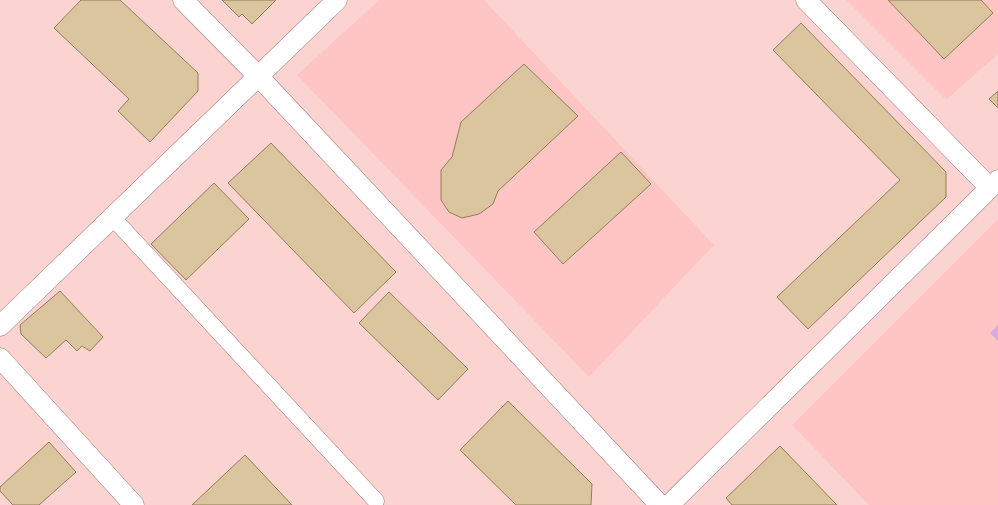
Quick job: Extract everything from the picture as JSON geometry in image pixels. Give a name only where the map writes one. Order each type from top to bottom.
[{"type":"street","points":[[183,0],[258,76],[660,505]]},
{"type":"street","points":[[0,326],[337,0]]},
{"type":"street","points":[[669,505],[994,184],[806,0]]},
{"type":"street","points":[[112,218],[376,501]]},
{"type":"street","points":[[0,358],[134,505]]},
{"type":"shaded area","points":[[379,0],[484,0],[714,245],[589,377],[297,75]]},
{"type":"shaded area","points":[[846,0],[998,0],[998,54],[946,100]]},
{"type":"shaded area","points":[[998,219],[998,505],[869,505],[792,425]]},
{"type":"shaded area","points":[[998,325],[998,341],[990,333]]},
{"type":"building","points":[[81,0],[120,0],[198,73],[198,91],[150,142],[118,111],[129,99],[54,28]]},
{"type":"building","points":[[222,0],[276,0],[252,24],[242,14],[239,17]]},
{"type":"building","points":[[888,0],[981,0],[993,13],[944,59]]},
{"type":"building","points":[[801,23],[946,172],[946,197],[808,329],[777,297],[900,180],[773,50]]},
{"type":"building","points":[[524,64],[578,116],[498,191],[493,204],[479,214],[462,218],[449,212],[441,200],[441,170],[452,157],[461,122]]},
{"type":"building","points":[[998,91],[998,108],[989,99]]},
{"type":"building","points":[[271,143],[396,272],[354,313],[228,183]]},
{"type":"building","points":[[621,152],[651,184],[563,264],[534,232]]},
{"type":"building","points":[[214,183],[249,219],[186,280],[151,244]]},
{"type":"building","points":[[60,291],[103,337],[90,351],[82,346],[77,351],[66,340],[46,358],[21,334],[20,325]]},
{"type":"building","points":[[389,292],[468,369],[438,400],[359,323]]},
{"type":"building","points":[[508,401],[592,484],[591,505],[516,505],[460,450]]},
{"type":"building","points":[[49,442],[76,472],[39,505],[13,505],[0,491],[0,487]]},
{"type":"building","points":[[780,446],[837,505],[732,505],[726,498]]},
{"type":"building","points":[[245,455],[292,505],[192,505]]}]
